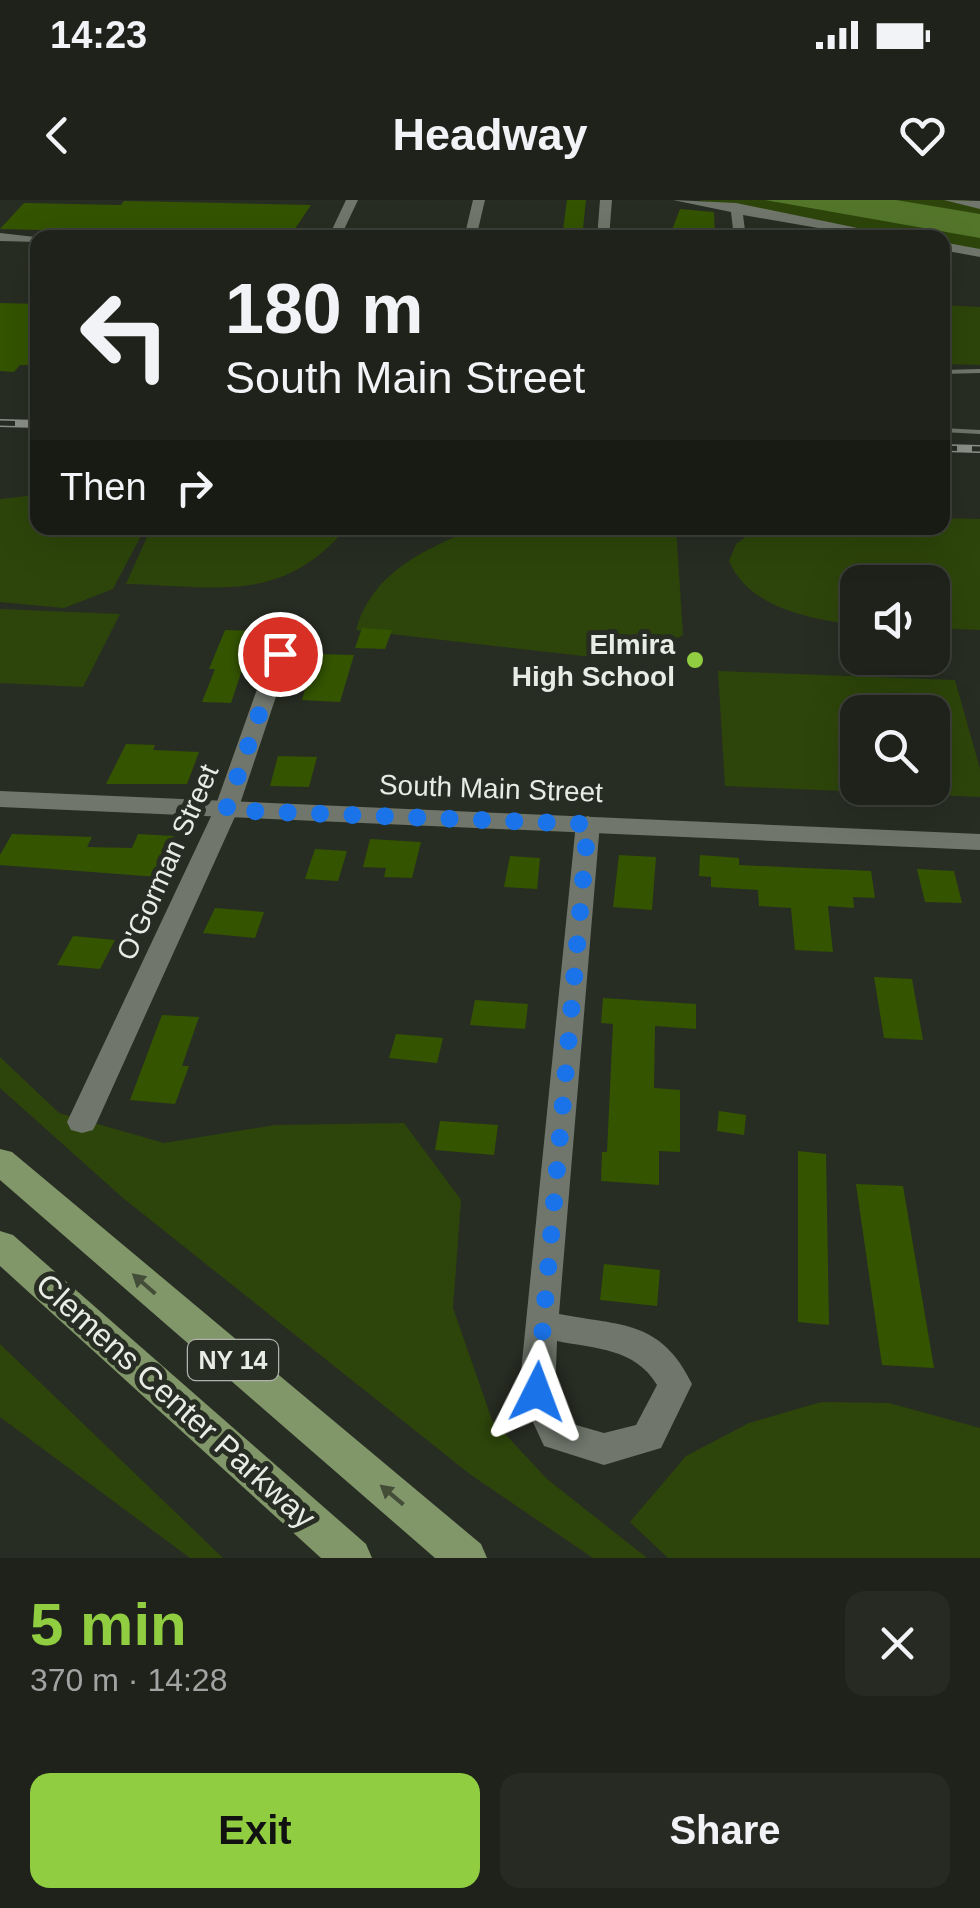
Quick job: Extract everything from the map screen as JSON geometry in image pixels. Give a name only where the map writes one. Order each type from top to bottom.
[{"type":"main road","name":"NY 14","points":[[0,1161],[466,1558]]},
{"type":"main road","name":"Clemens Center Parkway","points":[[0,1244],[352,1558]]},
{"type":"street","points":[[338,230],[352,200]]},
{"type":"street","points":[[472,230],[479,200]]},
{"type":"street","points":[[604,230],[606,200]]},
{"type":"street","points":[[679,200],[858,230]]},
{"type":"street","points":[[950,200],[980,204]]},
{"type":"street","points":[[736,207],[739,230]]},
{"type":"street","points":[[0,237],[30,238]]},
{"type":"street","points":[[950,248],[980,254]]},
{"type":"street","name":"O'Gorman Street","points":[[82,1122],[226,810],[292,619]]},
{"type":"street","name":"South Main Street","points":[[0,799],[980,842]]},
{"type":"street","points":[[541,1324],[637,1343],[658,1356],[675,1384],[648,1437],[604,1449],[557,1435],[537,1392],[541,1324],[588,824]]},
{"type":"lane","points":[[950,372],[980,371]]},
{"type":"lane","points":[[950,430],[980,432]]},
{"type":"shaded area","points":[[698,200],[980,203],[980,251],[950,245],[950,230],[869,230]]},
{"type":"shaded area","points":[[765,200],[896,200],[980,214],[980,238]]},
{"type":"shaded area","points":[[950,305],[980,307],[980,365],[950,364]]},
{"type":"shaded area","points":[[30,496],[30,535],[141,535],[113,589],[64,608],[0,602],[0,499]]},
{"type":"shaded area","points":[[950,518],[980,519],[980,630],[950,629],[950,565],[840,565],[840,622],[802,615],[767,601],[751,590],[729,561],[736,544],[748,535],[950,535]]},
{"type":"shaded area","points":[[148,535],[339,535],[297,570],[246,586],[126,584]]},
{"type":"shaded area","points":[[460,535],[676,535],[683,635],[642,656],[583,656],[356,630],[374,593],[388,578]]},
{"type":"shaded area","points":[[0,609],[120,614],[83,687],[0,683]]},
{"type":"shaded area","points":[[718,671],[955,680],[980,769],[980,797],[950,796],[950,695],[840,695],[840,791],[725,786]]},
{"type":"shaded area","points":[[0,1057],[59,1113],[164,1143],[275,1125],[404,1123],[461,1200],[453,1308],[492,1420],[547,1479],[647,1558],[593,1558],[471,1475],[123,1198],[0,1088]]},
{"type":"shaded area","points":[[0,1344],[223,1558],[190,1558],[0,1417]]},
{"type":"shaded area","points":[[821,1402],[889,1403],[980,1428],[980,1558],[668,1558],[630,1522],[686,1456],[749,1423]]},
{"type":"building","points":[[567,200],[586,200],[583,230],[563,230]]},
{"type":"building","points":[[124,201],[311,205],[294,230],[0,229],[24,203],[121,205]]},
{"type":"building","points":[[680,209],[714,212],[715,230],[672,230]]},
{"type":"building","points":[[0,303],[30,304],[30,365],[20,365],[14,372],[0,371]]},
{"type":"building","points":[[362,628],[392,630],[385,649],[355,648]]},
{"type":"building","points":[[225,630],[255,631],[231,703],[202,702],[215,669],[209,669]]},
{"type":"building","points":[[315,654],[354,655],[340,702],[302,700]]},
{"type":"building","points":[[126,744],[155,745],[153,750],[199,752],[187,784],[106,784]]},
{"type":"building","points":[[278,756],[317,757],[309,787],[270,786]]},
{"type":"building","points":[[12,834],[92,837],[87,847],[132,848],[138,834],[174,836],[158,877],[0,865],[0,855]]},
{"type":"building","points":[[370,839],[421,842],[412,878],[384,877],[386,868],[363,867]]},
{"type":"building","points":[[315,849],[347,851],[338,881],[305,879]]},
{"type":"building","points":[[619,855],[656,857],[652,910],[613,907]]},
{"type":"building","points":[[700,855],[739,858],[739,865],[871,871],[875,898],[853,897],[854,908],[828,906],[833,952],[795,950],[791,908],[759,906],[758,890],[711,887],[711,877],[699,876]]},
{"type":"building","points":[[510,856],[540,858],[537,889],[504,887]]},
{"type":"building","points":[[917,869],[954,871],[962,903],[925,902]]},
{"type":"building","points":[[215,908],[264,912],[255,938],[203,933]]},
{"type":"building","points":[[73,936],[115,940],[100,969],[57,965]]},
{"type":"building","points":[[874,977],[912,979],[923,1040],[884,1038]]},
{"type":"building","points":[[603,998],[696,1004],[696,1029],[655,1026],[654,1088],[680,1090],[680,1152],[659,1151],[659,1185],[601,1181],[602,1152],[607,1152],[613,1024],[601,1023]]},
{"type":"building","points":[[475,1000],[528,1004],[525,1029],[470,1025]]},
{"type":"building","points":[[162,1015],[199,1017],[182,1066],[189,1066],[175,1104],[130,1100]]},
{"type":"building","points":[[396,1034],[443,1038],[437,1063],[389,1058]]},
{"type":"building","points":[[719,1111],[746,1115],[744,1135],[717,1131]]},
{"type":"building","points":[[440,1121],[498,1125],[494,1155],[435,1150]]},
{"type":"building","points":[[798,1151],[826,1154],[829,1325],[798,1322]]},
{"type":"building","points":[[856,1184],[903,1186],[934,1368],[882,1365]]},
{"type":"building","points":[[604,1264],[660,1270],[657,1306],[600,1300]]},
{"type":"railway","points":[[0,423],[30,424]]},
{"type":"railway","points":[[950,448],[980,449]]},
{"type":"place","name":"Elmira High School","points":[[695,660]]},
{"type":"route","points":[[280,654],[226,810],[588,824],[537,1392]]}]
